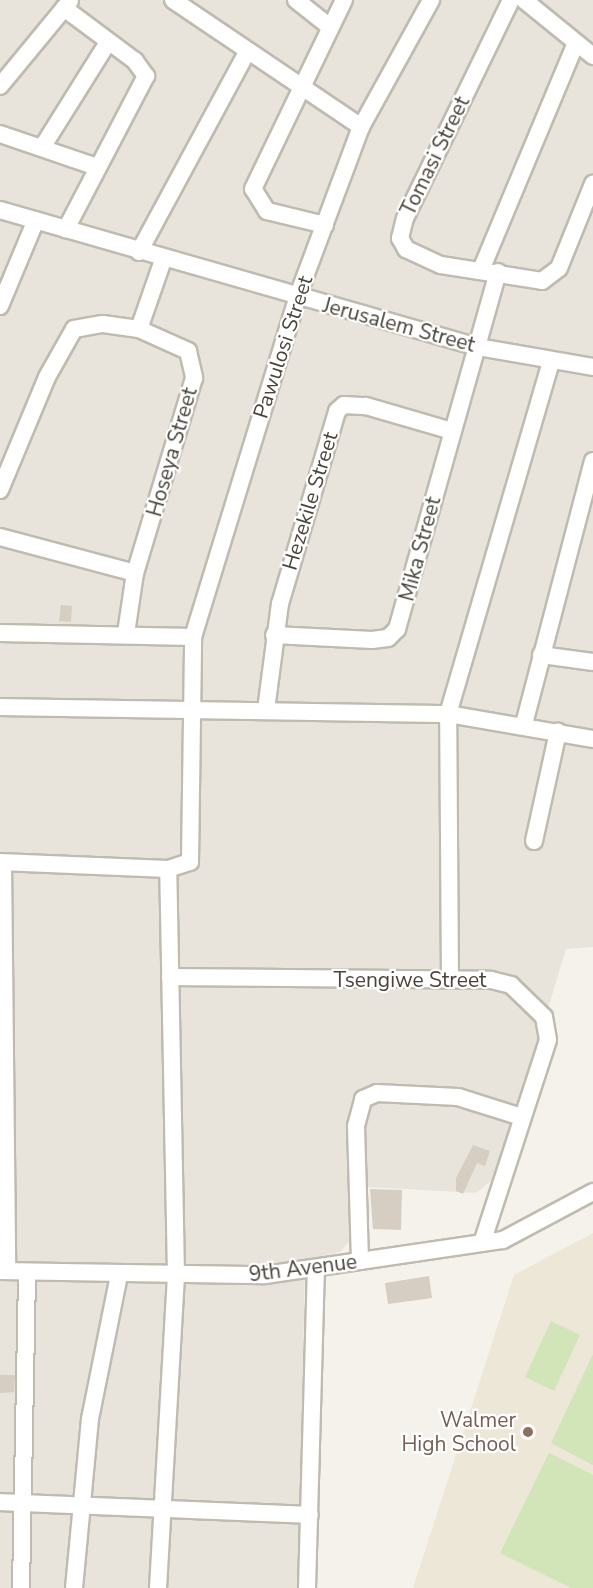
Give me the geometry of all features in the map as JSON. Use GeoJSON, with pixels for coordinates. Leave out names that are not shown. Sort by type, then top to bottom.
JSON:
{"type":"FeatureCollection","features":[{"type":"Feature","properties":{"kind":"street"},"geometry":{"type":"LineString","coordinates":[[173,0],[303,92],[361,127]]}},
{"type":"Feature","properties":{"kind":"street"},"geometry":{"type":"LineString","coordinates":[[296,0],[330,27]]}},
{"type":"Feature","properties":{"kind":"street"},"geometry":{"type":"LineString","coordinates":[[325,225],[267,211],[253,189],[263,158],[303,92],[344,0]]}},
{"type":"Feature","properties":{"kind":"street","name":"Pawulosi Street"},"geometry":{"type":"LineString","coordinates":[[168,870],[183,867],[192,857],[193,638],[297,297],[361,127],[430,0]]}},
{"type":"Feature","properties":{"kind":"street","name":"Tomasi Street"},"geometry":{"type":"LineString","coordinates":[[511,0],[401,229],[406,249],[419,256],[532,281],[552,275],[593,184]]}},
{"type":"Feature","properties":{"kind":"street"},"geometry":{"type":"LineString","coordinates":[[524,0],[593,56]]}},
{"type":"Feature","properties":{"kind":"street"},"geometry":{"type":"LineString","coordinates":[[0,87],[68,4],[107,44],[135,61],[146,76],[66,229]]}},
{"type":"Feature","properties":{"kind":"street"},"geometry":{"type":"LineString","coordinates":[[481,270],[576,43]]}},
{"type":"Feature","properties":{"kind":"street"},"geometry":{"type":"LineString","coordinates":[[43,146],[107,44]]}},
{"type":"Feature","properties":{"kind":"street"},"geometry":{"type":"LineString","coordinates":[[139,252],[247,52]]}},
{"type":"Feature","properties":{"kind":"street"},"geometry":{"type":"LineString","coordinates":[[0,135],[43,146],[98,167]]}},
{"type":"Feature","properties":{"kind":"street","name":"Jerusalem Street"},"geometry":{"type":"LineString","coordinates":[[0,210],[163,260],[478,346],[593,367]]}},
{"type":"Feature","properties":{"kind":"street"},"geometry":{"type":"LineString","coordinates":[[0,306],[36,220]]}},
{"type":"Feature","properties":{"kind":"street"},"geometry":{"type":"LineString","coordinates":[[139,328],[163,260]]}},
{"type":"Feature","properties":{"kind":"street","name":"Mika Street"},"geometry":{"type":"LineString","coordinates":[[273,635],[372,640],[393,634],[406,605],[452,431],[498,272]]}},
{"type":"Feature","properties":{"kind":"street","name":"Hoseya Street"},"geometry":{"type":"LineString","coordinates":[[0,490],[47,377],[74,329],[103,324],[139,328],[188,351],[195,369],[135,573],[126,633]]}},
{"type":"Feature","properties":{"kind":"street"},"geometry":{"type":"LineString","coordinates":[[450,980],[448,714],[551,361]]}},
{"type":"Feature","properties":{"kind":"street","name":"Hezekile Street"},"geometry":{"type":"LineString","coordinates":[[266,710],[273,635],[337,411],[344,405],[366,406],[452,431]]}},
{"type":"Feature","properties":{"kind":"street"},"geometry":{"type":"LineString","coordinates":[[524,724],[593,461]]}},
{"type":"Feature","properties":{"kind":"street"},"geometry":{"type":"LineString","coordinates":[[0,537],[135,573]]}},
{"type":"Feature","properties":{"kind":"street"},"geometry":{"type":"LineString","coordinates":[[0,633],[126,633],[193,638]]}},
{"type":"Feature","properties":{"kind":"street"},"geometry":{"type":"LineString","coordinates":[[542,655],[593,662]]}},
{"type":"Feature","properties":{"kind":"street"},"geometry":{"type":"LineString","coordinates":[[0,707],[448,714],[524,724],[593,739]]}},
{"type":"Feature","properties":{"kind":"street"},"geometry":{"type":"LineString","coordinates":[[534,841],[558,732]]}},
{"type":"Feature","properties":{"kind":"street"},"geometry":{"type":"LineString","coordinates":[[4,1271],[1,862],[168,870],[176,1275],[165,1508],[158,1588]]}},
{"type":"Feature","properties":{"kind":"street","name":"Tsengiwe Street"},"geometry":{"type":"LineString","coordinates":[[170,977],[450,980],[505,983],[544,1017],[548,1040],[482,1243]]}},
{"type":"Feature","properties":{"kind":"street"},"geometry":{"type":"LineString","coordinates":[[360,1261],[356,1126],[363,1099],[377,1093],[458,1097],[522,1117]]}},
{"type":"Feature","properties":{"kind":"street","name":"9th Avenue"},"geometry":{"type":"LineString","coordinates":[[4,1271],[119,1275],[265,1275],[482,1243],[536,1226],[593,1192]]}},
{"type":"Feature","properties":{"kind":"street"},"geometry":{"type":"LineString","coordinates":[[307,1588],[316,1268]]}},
{"type":"Feature","properties":{"kind":"street"},"geometry":{"type":"LineString","coordinates":[[21,1588],[25,1502],[27,1272]]}},
{"type":"Feature","properties":{"kind":"street"},"geometry":{"type":"LineString","coordinates":[[74,1588],[79,1507],[90,1419],[119,1275]]}},
{"type":"Feature","properties":{"kind":"street"},"geometry":{"type":"LineString","coordinates":[[0,1502],[310,1515]]}},
{"type":"Feature","properties":{"kind":"shaded area"},"geometry":{"type":"Polygon","coordinates":[[[0,0],[593,0],[593,947],[566,949],[498,1175],[476,1193],[351,1186],[350,1241],[340,1252],[305,1260],[299,1588],[0,1588],[0,0]]]}},
{"type":"Feature","properties":{"kind":"shaded area","name":"Walmer High School"},"geometry":{"type":"Polygon","coordinates":[[[593,1233],[593,1588],[413,1588],[514,1275],[593,1233]]]}},
{"type":"Feature","properties":{"kind":"green space"},"geometry":{"type":"Polygon","coordinates":[[[551,1321],[580,1335],[554,1391],[525,1377],[551,1321]]]}},
{"type":"Feature","properties":{"kind":"green space"},"geometry":{"type":"Polygon","coordinates":[[[593,1354],[593,1465],[551,1443],[593,1354]]]}},
{"type":"Feature","properties":{"kind":"green space"},"geometry":{"type":"Polygon","coordinates":[[[549,1453],[593,1475],[593,1588],[571,1588],[500,1553],[549,1453]]]}},
{"type":"Feature","properties":{"kind":"building"},"geometry":{"type":"Polygon","coordinates":[[[61,605],[72,606],[71,622],[59,621],[61,605]]]}},
{"type":"Feature","properties":{"kind":"building"},"geometry":{"type":"Polygon","coordinates":[[[473,1145],[490,1151],[485,1166],[477,1163],[463,1194],[456,1191],[456,1178],[473,1145]]]}},
{"type":"Feature","properties":{"kind":"building"},"geometry":{"type":"Polygon","coordinates":[[[370,1189],[402,1190],[401,1230],[373,1229],[370,1189]]]}},
{"type":"Feature","properties":{"kind":"building"},"geometry":{"type":"Polygon","coordinates":[[[429,1276],[432,1298],[388,1304],[385,1283],[429,1276]]]}},
{"type":"Feature","properties":{"kind":"building"},"geometry":{"type":"Polygon","coordinates":[[[0,1375],[15,1375],[14,1392],[0,1393],[0,1375]]]}},
{"type":"Feature","properties":{"kind":"place","name":"Walmer High School"},"geometry":{"type":"Point","coordinates":[528,1432]}}]}
